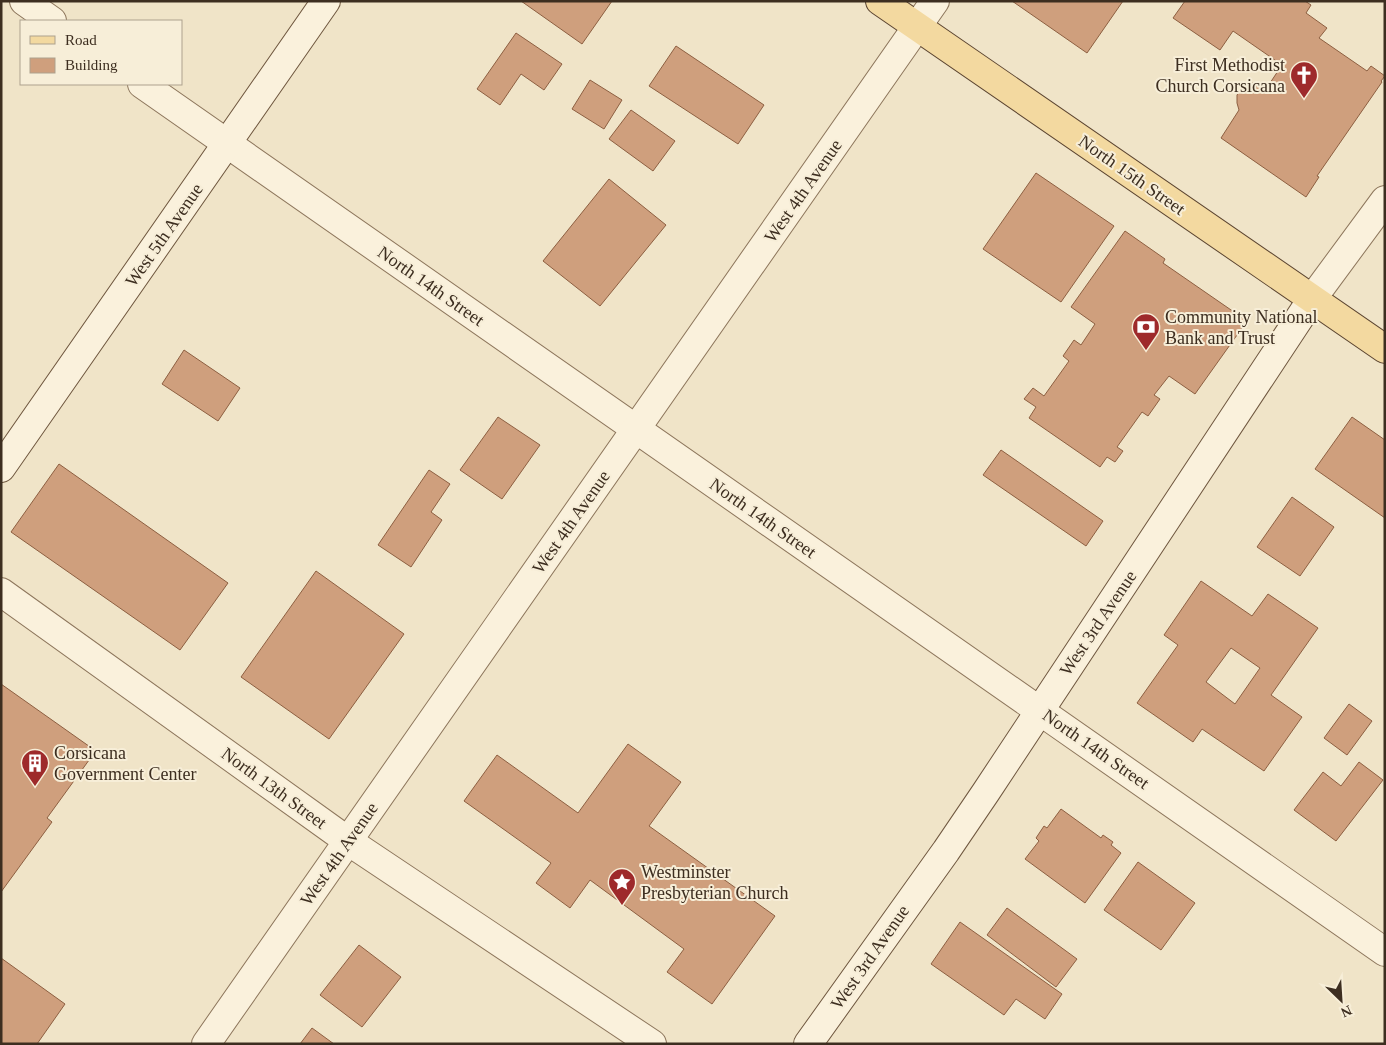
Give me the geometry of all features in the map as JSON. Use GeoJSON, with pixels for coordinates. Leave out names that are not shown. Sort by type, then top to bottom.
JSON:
{"type":"FeatureCollection","features":[{"type":"Feature","properties":{"kind":"main road","name":"North 15th Street"},"geometry":{"type":"LineString","coordinates":[[880,1],[1385,349]]}},
{"type":"Feature","properties":{"kind":"street"},"geometry":{"type":"LineString","coordinates":[[24,1],[51,20]]}},
{"type":"Feature","properties":{"kind":"street","name":"West 5th Avenue"},"geometry":{"type":"LineString","coordinates":[[1,468],[326,1]]}},
{"type":"Feature","properties":{"kind":"street","name":"West 4th Avenue"},"geometry":{"type":"LineString","coordinates":[[206,1044],[936,1]]}},
{"type":"Feature","properties":{"kind":"street","name":"North 14th Street"},"geometry":{"type":"LineString","coordinates":[[143,85],[1385,952]]}},
{"type":"Feature","properties":{"kind":"street","name":"West 3rd Avenue"},"geometry":{"type":"LineString","coordinates":[[808,1044],[946,851],[1312,299],[1385,200]]}},
{"type":"Feature","properties":{"kind":"street","name":"North 13th Street"},"geometry":{"type":"LineString","coordinates":[[1,592],[348,841],[652,1044]]}},
{"type":"Feature","properties":{"kind":"building"},"geometry":{"type":"Polygon","coordinates":[[[521,1],[612,1],[582,44],[521,1]]]}},
{"type":"Feature","properties":{"kind":"building"},"geometry":{"type":"Polygon","coordinates":[[[1012,1],[1123,1],[1087,53],[1012,1]]]}},
{"type":"Feature","properties":{"kind":"building","name":"First Methodist Church Corsicana"},"geometry":{"type":"Polygon","coordinates":[[[1185,1],[1305,1],[1311,5],[1306,13],[1327,28],[1319,38],[1367,71],[1371,66],[1385,76],[1317,176],[1319,177],[1306,197],[1221,138],[1239,110],[1237,95],[1242,88],[1250,83],[1259,83],[1266,89],[1282,65],[1233,31],[1220,50],[1173,18],[1185,1]]]}},
{"type":"Feature","properties":{"kind":"building"},"geometry":{"type":"Polygon","coordinates":[[[516,33],[562,64],[544,90],[521,74],[500,105],[477,89],[516,33]]]}},
{"type":"Feature","properties":{"kind":"building"},"geometry":{"type":"Polygon","coordinates":[[[676,46],[764,105],[738,144],[649,86],[676,46]]]}},
{"type":"Feature","properties":{"kind":"building"},"geometry":{"type":"Polygon","coordinates":[[[590,80],[622,100],[604,129],[572,109],[590,80]]]}},
{"type":"Feature","properties":{"kind":"building"},"geometry":{"type":"Polygon","coordinates":[[[631,110],[675,141],[653,171],[609,139],[631,110]]]}},
{"type":"Feature","properties":{"kind":"building"},"geometry":{"type":"Polygon","coordinates":[[[1036,173],[1114,226],[1061,302],[983,249],[1036,173]]]}},
{"type":"Feature","properties":{"kind":"building"},"geometry":{"type":"Polygon","coordinates":[[[609,179],[666,225],[600,306],[543,261],[609,179]]]}},
{"type":"Feature","properties":{"kind":"building","name":"Community National Bank and Trust"},"geometry":{"type":"Polygon","coordinates":[[[1125,231],[1165,259],[1163,263],[1247,321],[1195,394],[1169,376],[1154,395],[1160,399],[1148,416],[1142,412],[1117,447],[1123,451],[1115,462],[1107,457],[1100,467],[1029,418],[1036,407],[1024,399],[1033,388],[1044,396],[1069,361],[1063,356],[1074,340],[1081,345],[1095,324],[1071,307],[1125,231]]]}},
{"type":"Feature","properties":{"kind":"building"},"geometry":{"type":"Polygon","coordinates":[[[184,350],[240,388],[218,421],[162,384],[184,350]]]}},
{"type":"Feature","properties":{"kind":"building"},"geometry":{"type":"Polygon","coordinates":[[[498,417],[540,445],[502,499],[460,470],[498,417]]]}},
{"type":"Feature","properties":{"kind":"building"},"geometry":{"type":"Polygon","coordinates":[[[1352,417],[1385,440],[1385,518],[1315,469],[1352,417]]]}},
{"type":"Feature","properties":{"kind":"building"},"geometry":{"type":"Polygon","coordinates":[[[1001,450],[1103,521],[1086,546],[983,475],[1001,450]]]}},
{"type":"Feature","properties":{"kind":"building"},"geometry":{"type":"Polygon","coordinates":[[[59,464],[228,583],[180,650],[11,532],[59,464]]]}},
{"type":"Feature","properties":{"kind":"building"},"geometry":{"type":"Polygon","coordinates":[[[429,470],[450,484],[431,512],[442,520],[411,567],[378,545],[429,470]]]}},
{"type":"Feature","properties":{"kind":"building"},"geometry":{"type":"Polygon","coordinates":[[[1292,497],[1334,527],[1300,576],[1257,547],[1292,497]]]}},
{"type":"Feature","properties":{"kind":"building"},"geometry":{"type":"Polygon","coordinates":[[[316,571],[404,634],[329,739],[241,677],[316,571]]]}},
{"type":"Feature","properties":{"kind":"building"},"geometry":{"type":"Polygon","coordinates":[[[1201,581],[1252,616],[1268,594],[1318,628],[1271,695],[1302,717],[1264,771],[1202,729],[1193,742],[1137,703],[1178,645],[1164,635],[1201,581]],[[1231,648],[1206,682],[1235,704],[1260,668],[1231,648]]]}},
{"type":"Feature","properties":{"kind":"building","name":"Corsicana Government Center"},"geometry":{"type":"Polygon","coordinates":[[[1,684],[93,749],[89,754],[92,756],[47,818],[52,822],[1,892],[1,684]]]}},
{"type":"Feature","properties":{"kind":"building"},"geometry":{"type":"Polygon","coordinates":[[[1349,704],[1372,721],[1347,755],[1324,738],[1349,704]]]}},
{"type":"Feature","properties":{"kind":"building"},"geometry":{"type":"Polygon","coordinates":[[[628,744],[681,782],[649,826],[775,916],[712,1004],[667,972],[684,949],[590,880],[570,908],[536,883],[551,863],[464,801],[497,755],[578,813],[628,744]]]}},
{"type":"Feature","properties":{"kind":"building"},"geometry":{"type":"Polygon","coordinates":[[[1359,762],[1383,780],[1336,841],[1294,810],[1323,772],[1341,786],[1359,762]]]}},
{"type":"Feature","properties":{"kind":"building"},"geometry":{"type":"Polygon","coordinates":[[[1061,809],[1101,838],[1103,835],[1113,842],[1111,845],[1121,853],[1085,903],[1025,859],[1039,841],[1036,838],[1044,826],[1047,828],[1061,809]]]}},
{"type":"Feature","properties":{"kind":"building"},"geometry":{"type":"Polygon","coordinates":[[[1138,862],[1195,903],[1161,950],[1104,910],[1138,862]]]}},
{"type":"Feature","properties":{"kind":"building"},"geometry":{"type":"Polygon","coordinates":[[[1007,908],[1077,959],[1056,987],[987,935],[1007,908]]]}},
{"type":"Feature","properties":{"kind":"building"},"geometry":{"type":"Polygon","coordinates":[[[960,922],[1062,994],[1045,1019],[1016,999],[1004,1015],[931,964],[960,922]]]}},
{"type":"Feature","properties":{"kind":"building"},"geometry":{"type":"Polygon","coordinates":[[[359,945],[401,977],[362,1027],[320,995],[359,945]]]}},
{"type":"Feature","properties":{"kind":"building"},"geometry":{"type":"Polygon","coordinates":[[[1,958],[65,1004],[37,1044],[1,1044],[1,958]]]}},
{"type":"Feature","properties":{"kind":"building"},"geometry":{"type":"Polygon","coordinates":[[[312,1028],[334,1044],[300,1044],[312,1028]]]}},
{"type":"Feature","properties":{"kind":"place","name":"First Methodist Church Corsicana"},"geometry":{"type":"Point","coordinates":[1304,99]}},
{"type":"Feature","properties":{"kind":"place","name":"Community National Bank and Trust"},"geometry":{"type":"Point","coordinates":[1146,351]}},
{"type":"Feature","properties":{"kind":"place","name":"Corsicana Government Center"},"geometry":{"type":"Point","coordinates":[35,787]}},
{"type":"Feature","properties":{"kind":"place","name":"Westminster Presbyterian Church"},"geometry":{"type":"Point","coordinates":[622,906]}}]}
